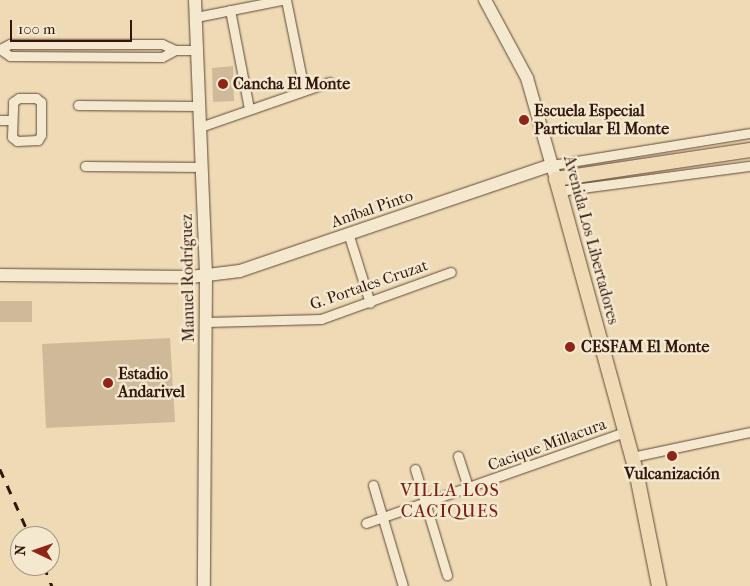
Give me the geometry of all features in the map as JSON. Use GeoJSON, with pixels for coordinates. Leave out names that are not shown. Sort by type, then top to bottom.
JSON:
{"type":"FeatureCollection","features":[{"type":"Feature","properties":{"kind":"main road"},"geometry":{"type":"LineString","coordinates":[[560,182],[750,150]]}},
{"type":"Feature","properties":{"kind":"main road","name":"Avenida Los Libertadores"},"geometry":{"type":"LineString","coordinates":[[560,182],[626,432],[659,586]]}},
{"type":"Feature","properties":{"kind":"street","name":"Manuel Rodríguez"},"geometry":{"type":"LineString","coordinates":[[195,0],[206,276],[204,586]]}},
{"type":"Feature","properties":{"kind":"street"},"geometry":{"type":"LineString","coordinates":[[196,17],[282,0]]}},
{"type":"Feature","properties":{"kind":"street"},"geometry":{"type":"LineString","coordinates":[[286,0],[304,89]]}},
{"type":"Feature","properties":{"kind":"street","name":"Avenida Los Libertadores"},"geometry":{"type":"LineString","coordinates":[[485,0],[527,78],[552,165],[560,182]]}},
{"type":"Feature","properties":{"kind":"street"},"geometry":{"type":"LineString","coordinates":[[230,10],[249,109]]}},
{"type":"Feature","properties":{"kind":"street"},"geometry":{"type":"LineString","coordinates":[[0,49],[10,56],[162,57],[175,50],[197,50]]}},
{"type":"Feature","properties":{"kind":"street"},"geometry":{"type":"LineString","coordinates":[[200,127],[304,89],[329,82]]}},
{"type":"Feature","properties":{"kind":"street"},"geometry":{"type":"LineString","coordinates":[[14,100],[40,100],[41,135],[38,140],[14,140],[12,120],[14,100]]}},
{"type":"Feature","properties":{"kind":"street"},"geometry":{"type":"LineString","coordinates":[[78,105],[199,106]]}},
{"type":"Feature","properties":{"kind":"street"},"geometry":{"type":"LineString","coordinates":[[0,120],[12,120]]}},
{"type":"Feature","properties":{"kind":"street","name":"Aníbal Pinto"},"geometry":{"type":"LineString","coordinates":[[0,275],[206,276],[263,266],[552,165],[750,133]]}},
{"type":"Feature","properties":{"kind":"street"},"geometry":{"type":"LineString","coordinates":[[85,166],[202,167]]}},
{"type":"Feature","properties":{"kind":"street"},"geometry":{"type":"LineString","coordinates":[[560,182],[585,187],[750,166]]}},
{"type":"Feature","properties":{"kind":"street"},"geometry":{"type":"LineString","coordinates":[[560,182],[585,187]]}},
{"type":"Feature","properties":{"kind":"street"},"geometry":{"type":"LineString","coordinates":[[349,236],[370,302]]}},
{"type":"Feature","properties":{"kind":"street","name":"G. Portales Cruzat"},"geometry":{"type":"LineString","coordinates":[[206,322],[306,321],[370,302],[452,272]]}},
{"type":"Feature","properties":{"kind":"street","name":"Cacique Millacura"},"geometry":{"type":"LineString","coordinates":[[366,523],[469,489],[626,432]]}},
{"type":"Feature","properties":{"kind":"street"},"geometry":{"type":"LineString","coordinates":[[632,458],[750,432]]}},
{"type":"Feature","properties":{"kind":"street"},"geometry":{"type":"LineString","coordinates":[[458,456],[469,489]]}},
{"type":"Feature","properties":{"kind":"street"},"geometry":{"type":"LineString","coordinates":[[416,469],[447,575]]}},
{"type":"Feature","properties":{"kind":"street"},"geometry":{"type":"LineString","coordinates":[[373,485],[403,586]]}},
{"type":"Feature","properties":{"kind":"shaded area","name":"Cancha El Monte"},"geometry":{"type":"Polygon","coordinates":[[[233,66],[234,101],[213,102],[212,68],[233,66]]]}},
{"type":"Feature","properties":{"kind":"shaded area"},"geometry":{"type":"Polygon","coordinates":[[[0,301],[32,301],[32,322],[0,322],[0,301]]]}},
{"type":"Feature","properties":{"kind":"shaded area","name":"Estadio Andarivel"},"geometry":{"type":"Polygon","coordinates":[[[170,338],[175,422],[46,428],[42,344],[170,338]]]}},
{"type":"Feature","properties":{"kind":"railway"},"geometry":{"type":"LineString","coordinates":[[0,469],[26,526]]}},
{"type":"Feature","properties":{"kind":"railway"},"geometry":{"type":"LineString","coordinates":[[48,576],[52,586]]}},
{"type":"Feature","properties":{"kind":"place","name":"Cancha El Monte"},"geometry":{"type":"Point","coordinates":[223,84]}},
{"type":"Feature","properties":{"kind":"place","name":"Escuela Especial Particular El Monte"},"geometry":{"type":"Point","coordinates":[524,120]}},
{"type":"Feature","properties":{"kind":"place","name":"CESFAM El Monte"},"geometry":{"type":"Point","coordinates":[570,347]}},
{"type":"Feature","properties":{"kind":"place","name":"Estadio Andarivel"},"geometry":{"type":"Point","coordinates":[108,383]}},
{"type":"Feature","properties":{"kind":"place","name":"Vulcanización"},"geometry":{"type":"Point","coordinates":[672,456]}},
{"type":"Feature","properties":{"kind":"district","name":"VILLA LOS CACIQUES"},"geometry":{"type":"Point","coordinates":[450,502]}}]}
